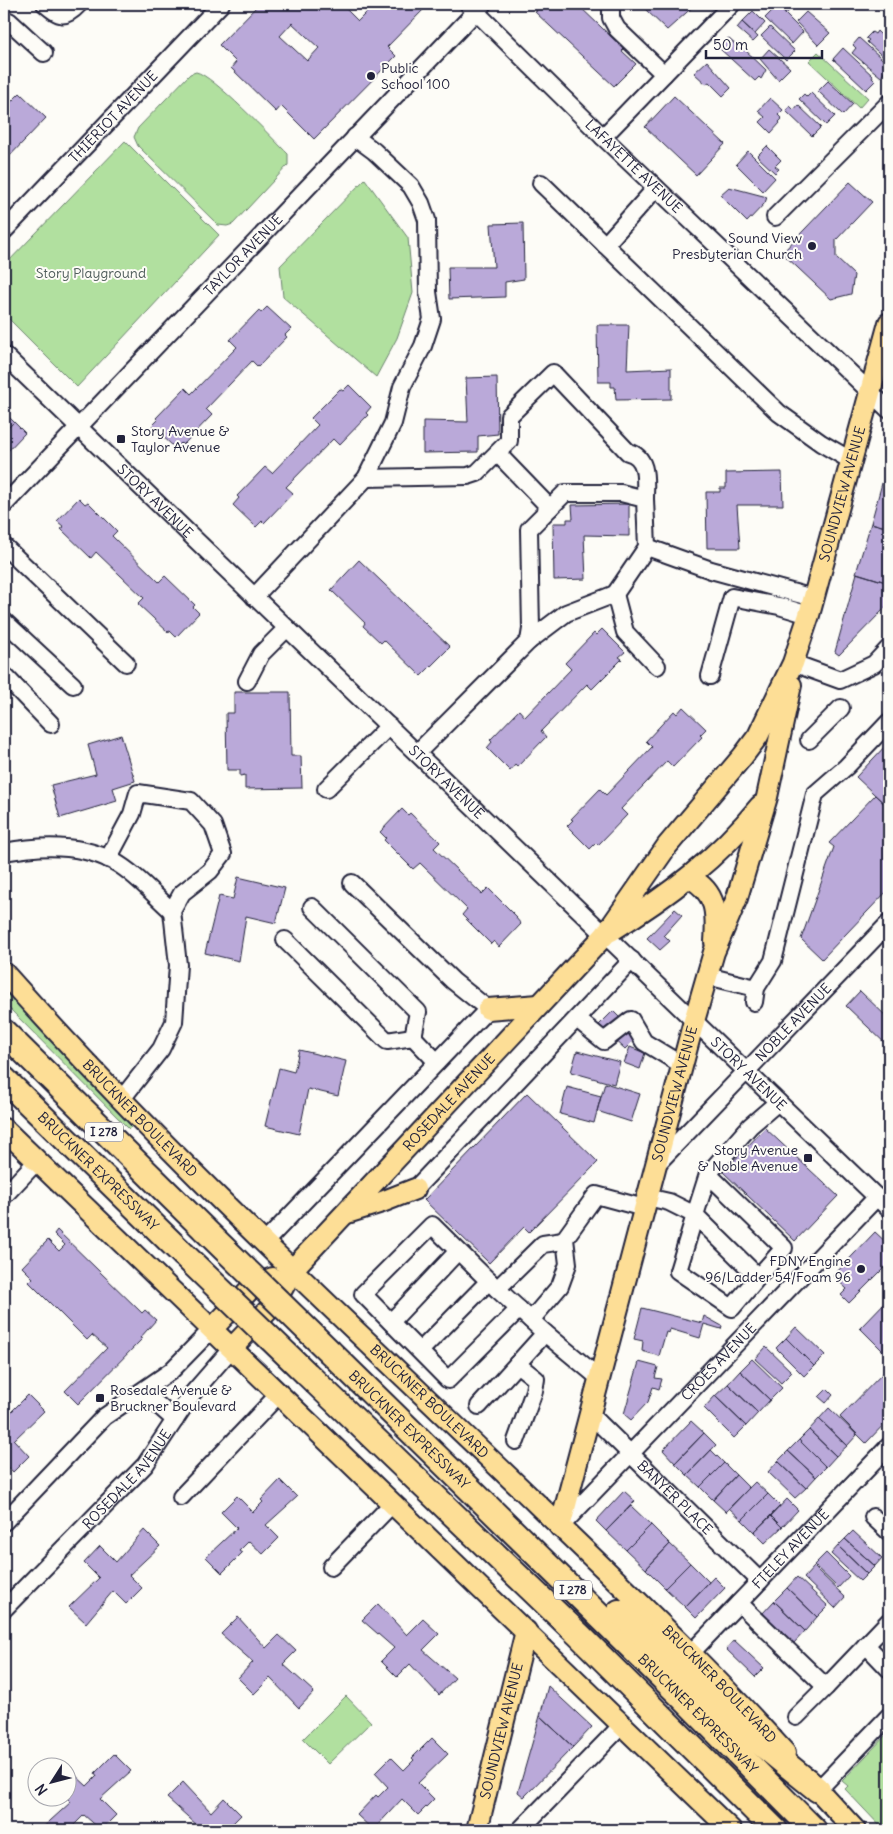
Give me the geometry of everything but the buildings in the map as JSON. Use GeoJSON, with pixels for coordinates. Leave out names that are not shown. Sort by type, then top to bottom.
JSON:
{"type":"FeatureCollection","features":[{"type":"Feature","properties":{"kind":"highway","name":"BRUCKNER EXPRESSWAY"},"geometry":{"type":"LineString","coordinates":[[4,1032],[680,1695],[814,1830]]}},
{"type":"Feature","properties":{"kind":"highway","name":"BRUCKNER EXPRESSWAY"},"geometry":{"type":"LineString","coordinates":[[4,1079],[586,1642],[774,1830]]}},
{"type":"Feature","properties":{"kind":"highway"},"geometry":{"type":"LineString","coordinates":[[330,1352],[533,1532],[738,1725],[818,1790]]}},
{"type":"Feature","properties":{"kind":"main road","name":"SOUNDVIEW AVENUE"},"geometry":{"type":"LineString","coordinates":[[697,808],[744,756],[758,736],[793,663],[811,607],[871,392],[886,347],[889,323]]}},
{"type":"Feature","properties":{"kind":"main road","name":"SOUNDVIEW AVENUE"},"geometry":{"type":"LineString","coordinates":[[560,1527],[598,1377],[706,976],[737,898],[767,797],[792,684],[793,663]]}},
{"type":"Feature","properties":{"kind":"main road","name":"ROSEDALE AVENUE"},"geometry":{"type":"LineString","coordinates":[[605,935],[690,878],[734,837],[767,797]]}},
{"type":"Feature","properties":{"kind":"main road","name":"ROSEDALE AVENUE"},"geometry":{"type":"LineString","coordinates":[[232,1348],[274,1304],[293,1269],[605,935],[667,846],[697,808]]}},
{"type":"Feature","properties":{"kind":"main road"},"geometry":{"type":"LineString","coordinates":[[690,878],[706,888],[711,894],[716,924],[714,952]]}},
{"type":"Feature","properties":{"kind":"main road","name":"BRUCKNER BOULEVARD"},"geometry":{"type":"LineString","coordinates":[[4,973],[121,1100],[265,1242],[691,1653],[855,1830]]}},
{"type":"Feature","properties":{"kind":"main road"},"geometry":{"type":"LineString","coordinates":[[488,1009],[539,1005]]}},
{"type":"Feature","properties":{"kind":"main road"},"geometry":{"type":"LineString","coordinates":[[4,1129],[526,1630],[731,1830]]}},
{"type":"Feature","properties":{"kind":"main road"},"geometry":{"type":"LineString","coordinates":[[345,1214],[415,1189]]}},
{"type":"Feature","properties":{"kind":"main road","name":"ROSEDALE AVENUE"},"geometry":{"type":"LineString","coordinates":[[212,1329],[254,1285],[293,1269]]}},
{"type":"Feature","properties":{"kind":"main road","name":"SOUNDVIEW AVENUE"},"geometry":{"type":"LineString","coordinates":[[481,1829],[526,1630]]}},
{"type":"Feature","properties":{"kind":"street"},"geometry":{"type":"LineString","coordinates":[[45,4],[56,13],[64,15],[80,4]]}},
{"type":"Feature","properties":{"kind":"street","name":"THIERIOT AVENUE"},"geometry":{"type":"LineString","coordinates":[[4,231],[221,4]]}},
{"type":"Feature","properties":{"kind":"street"},"geometry":{"type":"LineString","coordinates":[[611,4],[611,18],[617,28],[664,74]]}},
{"type":"Feature","properties":{"kind":"street"},"geometry":{"type":"LineString","coordinates":[[603,137],[732,4]]}},
{"type":"Feature","properties":{"kind":"street","name":"LAFAYETTE AVENUE"},"geometry":{"type":"LineString","coordinates":[[475,6],[603,137],[889,410]]}},
{"type":"Feature","properties":{"kind":"street","name":"TAYLOR AVENUE"},"geometry":{"type":"LineString","coordinates":[[4,505],[355,137],[475,6]]}},
{"type":"Feature","properties":{"kind":"street"},"geometry":{"type":"LineString","coordinates":[[6,21],[44,53]]}},
{"type":"Feature","properties":{"kind":"street"},"geometry":{"type":"LineString","coordinates":[[776,217],[889,103]]}},
{"type":"Feature","properties":{"kind":"street"},"geometry":{"type":"LineString","coordinates":[[254,597],[366,478],[393,423],[402,387],[423,346],[432,319],[428,292],[427,220],[421,203],[411,186],[374,150],[355,137]]}},
{"type":"Feature","properties":{"kind":"street"},"geometry":{"type":"LineString","coordinates":[[541,183],[779,413],[821,443],[852,461]]}},
{"type":"Feature","properties":{"kind":"street"},"geometry":{"type":"LineString","coordinates":[[605,245],[656,188]]}},
{"type":"Feature","properties":{"kind":"street","name":"STORY AVENUE"},"geometry":{"type":"LineString","coordinates":[[4,355],[889,1209]]}},
{"type":"Feature","properties":{"kind":"street"},"geometry":{"type":"LineString","coordinates":[[366,478],[468,476],[476,473],[498,454],[509,441],[509,416],[553,373],[628,452],[635,454],[645,466],[647,547],[615,594],[566,613],[529,641],[416,753]]}},
{"type":"Feature","properties":{"kind":"street"},"geometry":{"type":"LineString","coordinates":[[498,454],[550,508]]}},
{"type":"Feature","properties":{"kind":"street"},"geometry":{"type":"LineString","coordinates":[[529,641],[531,629],[529,529],[565,493],[621,492],[645,499]]}},
{"type":"Feature","properties":{"kind":"street"},"geometry":{"type":"LineString","coordinates":[[4,546],[126,664]]}},
{"type":"Feature","properties":{"kind":"street"},"geometry":{"type":"LineString","coordinates":[[647,547],[811,607]]}},
{"type":"Feature","properties":{"kind":"street"},"geometry":{"type":"LineString","coordinates":[[615,594],[625,632],[657,666]]}},
{"type":"Feature","properties":{"kind":"street"},"geometry":{"type":"LineString","coordinates":[[710,676],[732,597],[779,606],[811,607]]}},
{"type":"Feature","properties":{"kind":"street"},"geometry":{"type":"LineString","coordinates":[[4,621],[73,685]]}},
{"type":"Feature","properties":{"kind":"street"},"geometry":{"type":"LineString","coordinates":[[247,681],[261,654],[287,628]]}},
{"type":"Feature","properties":{"kind":"street"},"geometry":{"type":"LineString","coordinates":[[793,663],[840,680],[874,664],[889,648]]}},
{"type":"Feature","properties":{"kind":"street"},"geometry":{"type":"LineString","coordinates":[[4,675],[51,724]]}},
{"type":"Feature","properties":{"kind":"street"},"geometry":{"type":"LineString","coordinates":[[809,740],[842,708]]}},
{"type":"Feature","properties":{"kind":"street"},"geometry":{"type":"LineString","coordinates":[[706,976],[755,995],[773,961],[815,794],[846,768],[889,722]]}},
{"type":"Feature","properties":{"kind":"street"},"geometry":{"type":"LineString","coordinates":[[326,789],[389,726]]}},
{"type":"Feature","properties":{"kind":"street"},"geometry":{"type":"LineString","coordinates":[[108,859],[132,814],[138,793],[191,801],[213,825],[223,854],[210,871],[182,893],[172,911],[178,965],[174,1022],[162,1049],[121,1100]]}},
{"type":"Feature","properties":{"kind":"street"},"geometry":{"type":"LineString","coordinates":[[4,852],[32,847],[79,848],[108,859],[140,882],[172,911]]}},
{"type":"Feature","properties":{"kind":"street"},"geometry":{"type":"LineString","coordinates":[[265,1242],[488,1009],[453,981],[352,882]]}},
{"type":"Feature","properties":{"kind":"street"},"geometry":{"type":"LineString","coordinates":[[312,907],[418,1012],[412,1038]]}},
{"type":"Feature","properties":{"kind":"street","name":"NOBLE AVENUE"},"geometry":{"type":"LineString","coordinates":[[656,1165],[889,923]]}},
{"type":"Feature","properties":{"kind":"street"},"geometry":{"type":"LineString","coordinates":[[285,940],[387,1041],[412,1038]]}},
{"type":"Feature","properties":{"kind":"street"},"geometry":{"type":"LineString","coordinates":[[415,1189],[632,960]]}},
{"type":"Feature","properties":{"kind":"street"},"geometry":{"type":"LineString","coordinates":[[577,1019],[604,1041],[631,1020],[644,1042],[682,1066]]}},
{"type":"Feature","properties":{"kind":"street"},"geometry":{"type":"LineString","coordinates":[[412,1038],[437,1062]]}},
{"type":"Feature","properties":{"kind":"street"},"geometry":{"type":"LineString","coordinates":[[708,1174],[784,1248],[732,1308],[678,1271],[708,1174],[750,1126],[778,1102]]}},
{"type":"Feature","properties":{"kind":"street"},"geometry":{"type":"LineString","coordinates":[[4,1196],[37,1161]]}},
{"type":"Feature","properties":{"kind":"street"},"geometry":{"type":"LineString","coordinates":[[531,1320],[560,1286],[568,1264],[565,1239],[596,1195],[646,1202],[669,1202],[695,1215],[758,1277]]}},
{"type":"Feature","properties":{"kind":"street","name":"CROES AVENUE"},"geometry":{"type":"LineString","coordinates":[[560,1527],[877,1196]]}},
{"type":"Feature","properties":{"kind":"street"},"geometry":{"type":"LineString","coordinates":[[519,1309],[448,1380],[363,1294],[432,1225],[545,1333],[598,1377]]}},
{"type":"Feature","properties":{"kind":"street"},"geometry":{"type":"LineString","coordinates":[[420,1351],[493,1285],[543,1244],[565,1239]]}},
{"type":"Feature","properties":{"kind":"street"},"geometry":{"type":"LineString","coordinates":[[391,1322],[458,1251]]}},
{"type":"Feature","properties":{"kind":"street","name":"ROSEDALE AVENUE"},"geometry":{"type":"LineString","coordinates":[[4,1522],[104,1417],[144,1392],[171,1371],[212,1329]]}},
{"type":"Feature","properties":{"kind":"street"},"geometry":{"type":"LineString","coordinates":[[479,1406],[545,1333]]}},
{"type":"Feature","properties":{"kind":"street","name":"ROSEDALE AVENUE"},"geometry":{"type":"LineString","coordinates":[[4,1609],[145,1464],[192,1394],[232,1348]]}},
{"type":"Feature","properties":{"kind":"street"},"geometry":{"type":"LineString","coordinates":[[516,1441],[536,1379],[517,1364]]}},
{"type":"Feature","properties":{"kind":"street"},"geometry":{"type":"LineString","coordinates":[[144,1392],[175,1420]]}},
{"type":"Feature","properties":{"kind":"street"},"geometry":{"type":"LineString","coordinates":[[181,1497],[279,1394]]}},
{"type":"Feature","properties":{"kind":"street","name":"BANYER PLACE"},"geometry":{"type":"LineString","coordinates":[[590,1414],[760,1581]]}},
{"type":"Feature","properties":{"kind":"street","name":"FTELEY AVENUE"},"geometry":{"type":"LineString","coordinates":[[691,1653],[889,1446]]}},
{"type":"Feature","properties":{"kind":"street"},"geometry":{"type":"LineString","coordinates":[[331,1567],[393,1504]]}},
{"type":"Feature","properties":{"kind":"street"},"geometry":{"type":"LineString","coordinates":[[873,1517],[889,1532]]}},
{"type":"Feature","properties":{"kind":"street"},"geometry":{"type":"LineString","coordinates":[[739,1603],[826,1687]]}},
{"type":"Feature","properties":{"kind":"street"},"geometry":{"type":"LineString","coordinates":[[796,1717],[889,1621]]}},
{"type":"Feature","properties":{"kind":"street"},"geometry":{"type":"LineString","coordinates":[[866,1645],[889,1669]]}},
{"type":"Feature","properties":{"kind":"street"},"geometry":{"type":"LineString","coordinates":[[818,1790],[889,1716]]}},
{"type":"Feature","properties":{"kind":"street"},"geometry":{"type":"LineString","coordinates":[[520,1830],[623,1724]]}},
{"type":"Feature","properties":{"kind":"green space"},"geometry":{"type":"Polygon","coordinates":[[[818,52],[868,98],[859,108],[809,61],[818,52]]]}},
{"type":"Feature","properties":{"kind":"green space"},"geometry":{"type":"Polygon","coordinates":[[[196,72],[228,95],[288,154],[288,165],[233,224],[227,226],[218,225],[138,146],[134,137],[138,128],[190,74],[196,72]]]}},
{"type":"Feature","properties":{"kind":"green space","name":"Story Playground"},"geometry":{"type":"Polygon","coordinates":[[[125,141],[219,235],[77,387],[4,314],[4,266],[125,141]]]}},
{"type":"Feature","properties":{"kind":"green space"},"geometry":{"type":"Polygon","coordinates":[[[365,179],[408,238],[413,293],[397,338],[376,377],[283,297],[280,266],[365,179]]]}},
{"type":"Feature","properties":{"kind":"green space"},"geometry":{"type":"Polygon","coordinates":[[[4,987],[133,1125],[129,1129],[4,1003],[4,987]]]}},
{"type":"Feature","properties":{"kind":"green space"},"geometry":{"type":"Polygon","coordinates":[[[346,1696],[371,1722],[328,1764],[303,1739],[346,1696]]]}},
{"type":"Feature","properties":{"kind":"green space"},"geometry":{"type":"Polygon","coordinates":[[[889,1732],[889,1829],[882,1828],[845,1789],[848,1786],[842,1781],[889,1732]]]}},
{"type":"Feature","properties":{"kind":"place","name":"Public School 100"},"geometry":{"type":"Point","coordinates":[371,76]}},
{"type":"Feature","properties":{"kind":"place","name":"Sound View Presbyterian Church"},"geometry":{"type":"Point","coordinates":[812,246]}},
{"type":"Feature","properties":{"kind":"place","name":"Story Avenue & Taylor Avenue"},"geometry":{"type":"Point","coordinates":[121,439]}},
{"type":"Feature","properties":{"kind":"place","name":"Story Avenue & Noble Avenue"},"geometry":{"type":"Point","coordinates":[808,1158]}},
{"type":"Feature","properties":{"kind":"place","name":"FDNY Engine 96/Ladder 54/Foam 96"},"geometry":{"type":"Point","coordinates":[861,1269]}},
{"type":"Feature","properties":{"kind":"place","name":"Rosedale Avenue & Bruckner Boulevard"},"geometry":{"type":"Point","coordinates":[100,1398]}}]}
